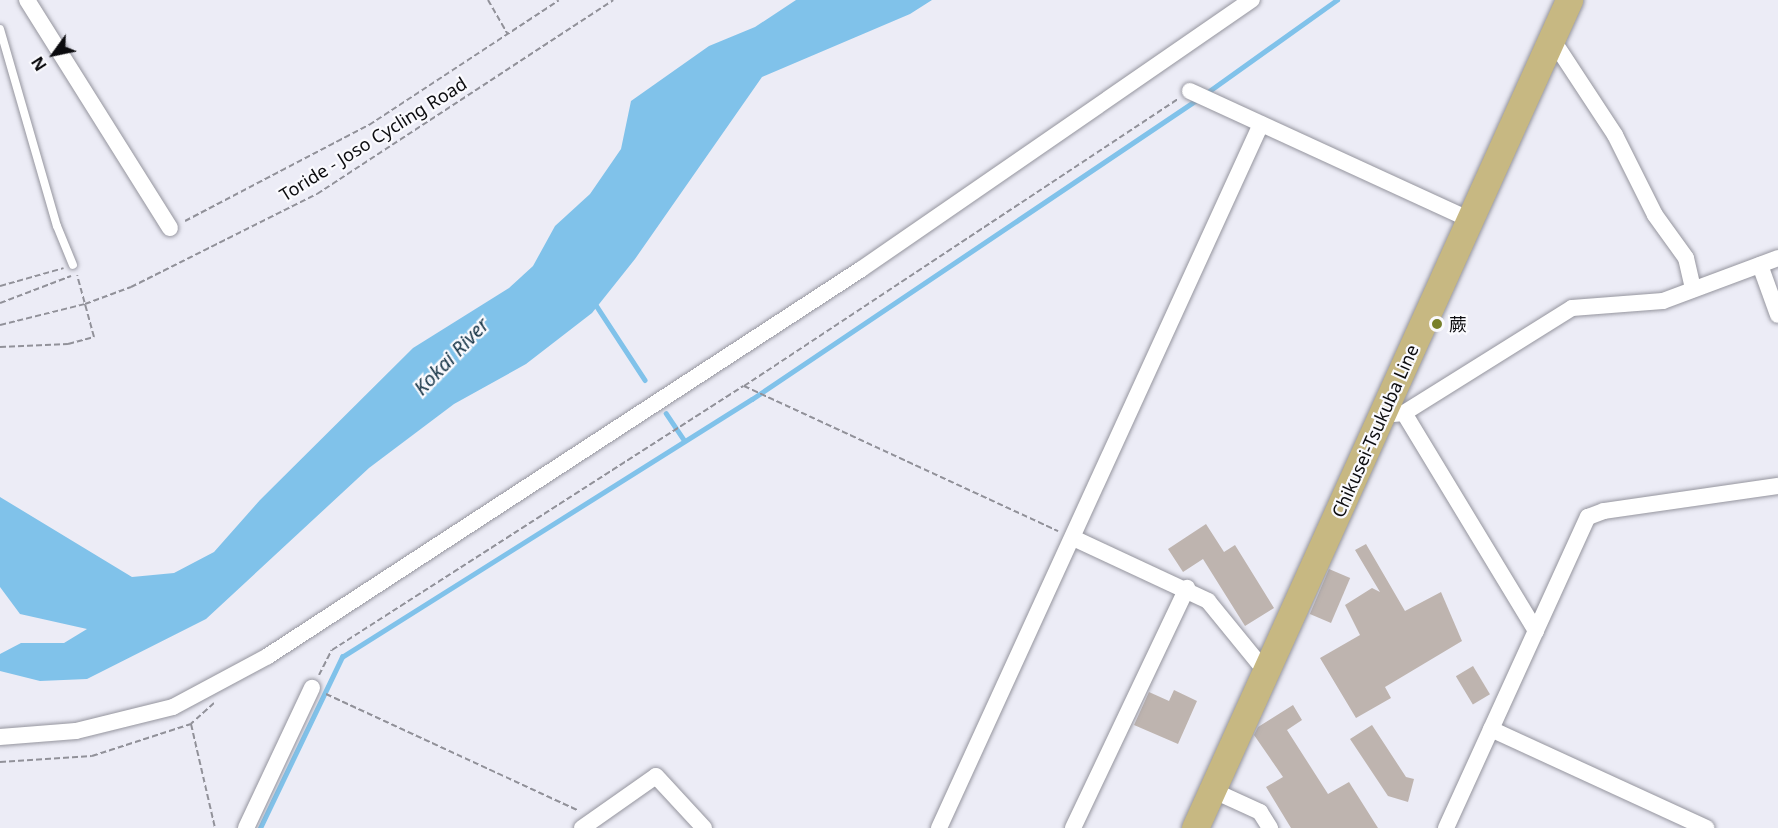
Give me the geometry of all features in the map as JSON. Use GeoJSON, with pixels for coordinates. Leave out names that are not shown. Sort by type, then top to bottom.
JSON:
{"type":"FeatureCollection","features":[{"type":"Feature","properties":{"kind":"main road","name":"Chikusei-Tsukuba Line"},"geometry":{"type":"LineString","coordinates":[[1195,828],[1266,672],[1393,414],[1470,220],[1569,0]]}},
{"type":"Feature","properties":{"kind":"street"},"geometry":{"type":"LineString","coordinates":[[27,0],[170,228]]}},
{"type":"Feature","properties":{"kind":"street"},"geometry":{"type":"LineString","coordinates":[[0,736],[76,731],[172,707],[268,656],[860,270],[1252,0]]}},
{"type":"Feature","properties":{"kind":"street"},"geometry":{"type":"LineString","coordinates":[[1552,39],[1615,135],[1655,215],[1686,258],[1693,289]]}},
{"type":"Feature","properties":{"kind":"street"},"geometry":{"type":"LineString","coordinates":[[1197,94],[1470,220]]}},
{"type":"Feature","properties":{"kind":"street"},"geometry":{"type":"LineString","coordinates":[[939,828],[1261,124]]}},
{"type":"Feature","properties":{"kind":"street"},"geometry":{"type":"LineString","coordinates":[[1536,630],[1393,414],[1572,308],[1663,302],[1778,258]]}},
{"type":"Feature","properties":{"kind":"street"},"geometry":{"type":"LineString","coordinates":[[1760,265],[1778,315]]}},
{"type":"Feature","properties":{"kind":"street"},"geometry":{"type":"LineString","coordinates":[[1446,828],[1588,517],[1604,511],[1778,486]]}},
{"type":"Feature","properties":{"kind":"street"},"geometry":{"type":"LineString","coordinates":[[1073,538],[1187,588],[1223,616],[1266,672]]}},
{"type":"Feature","properties":{"kind":"street"},"geometry":{"type":"LineString","coordinates":[[1073,828],[1187,588]]}},
{"type":"Feature","properties":{"kind":"street"},"geometry":{"type":"LineString","coordinates":[[246,828],[312,688]]}},
{"type":"Feature","properties":{"kind":"street"},"geometry":{"type":"LineString","coordinates":[[1491,729],[1706,828]]}},
{"type":"Feature","properties":{"kind":"street"},"geometry":{"type":"LineString","coordinates":[[587,823],[656,776],[704,828]]}},
{"type":"Feature","properties":{"kind":"street"},"geometry":{"type":"LineString","coordinates":[[1212,790],[1260,812],[1270,828]]}},
{"type":"Feature","properties":{"kind":"lane"},"geometry":{"type":"LineString","coordinates":[[0,29],[57,226],[75,269]]}},
{"type":"Feature","properties":{"kind":"path"},"geometry":{"type":"LineString","coordinates":[[488,0],[508,34]]}},
{"type":"Feature","properties":{"kind":"path"},"geometry":{"type":"LineString","coordinates":[[170,228],[369,125],[559,0]]}},
{"type":"Feature","properties":{"kind":"path","name":"Toride - Joso Cycling Road"},"geometry":{"type":"LineString","coordinates":[[0,325],[85,304],[132,286],[317,194],[613,0]]}},
{"type":"Feature","properties":{"kind":"path"},"geometry":{"type":"LineString","coordinates":[[312,688],[332,650],[1197,94]]}},
{"type":"Feature","properties":{"kind":"path"},"geometry":{"type":"LineString","coordinates":[[0,347],[68,344],[94,337],[75,269]]}},
{"type":"Feature","properties":{"kind":"path"},"geometry":{"type":"LineString","coordinates":[[0,286],[75,269]]}},
{"type":"Feature","properties":{"kind":"path"},"geometry":{"type":"LineString","coordinates":[[0,303],[75,269]]}},
{"type":"Feature","properties":{"kind":"path"},"geometry":{"type":"LineString","coordinates":[[744,386],[1073,538]]}},
{"type":"Feature","properties":{"kind":"path"},"geometry":{"type":"LineString","coordinates":[[0,762],[92,756],[191,724],[222,696]]}},
{"type":"Feature","properties":{"kind":"path"},"geometry":{"type":"LineString","coordinates":[[330,696],[587,823]]}},
{"type":"Feature","properties":{"kind":"path"},"geometry":{"type":"LineString","coordinates":[[191,724],[215,828]]}},
{"type":"Feature","properties":{"kind":"water","name":"Kokai River"},"geometry":{"type":"Polygon","coordinates":[[[796,0],[932,0],[910,14],[762,77],[635,259],[592,313],[526,364],[454,404],[369,468],[206,619],[87,679],[40,681],[0,671],[0,654],[21,643],[64,643],[87,629],[20,614],[0,587],[0,497],[132,577],[174,573],[214,552],[260,500],[413,348],[509,288],[533,266],[555,226],[590,194],[621,149],[631,101],[709,46],[755,27],[796,0]]]}},
{"type":"Feature","properties":{"kind":"building"},"geometry":{"type":"Polygon","coordinates":[[[1206,524],[1224,552],[1235,545],[1274,608],[1245,626],[1203,559],[1183,572],[1168,549],[1206,524]]]}},
{"type":"Feature","properties":{"kind":"building"},"geometry":{"type":"Polygon","coordinates":[[[1366,544],[1405,611],[1441,592],[1462,641],[1385,687],[1391,698],[1356,718],[1320,658],[1360,635],[1345,605],[1372,588],[1380,592],[1355,550],[1366,544]]]}},
{"type":"Feature","properties":{"kind":"building"},"geometry":{"type":"Polygon","coordinates":[[[1329,569],[1350,578],[1331,623],[1310,614],[1329,569]]]}},
{"type":"Feature","properties":{"kind":"building"},"geometry":{"type":"Polygon","coordinates":[[[1473,666],[1490,694],[1473,705],[1456,676],[1473,666]]]}},
{"type":"Feature","properties":{"kind":"building"},"geometry":{"type":"Polygon","coordinates":[[[1174,690],[1197,701],[1178,744],[1134,725],[1149,692],[1169,701],[1174,690]]]}},
{"type":"Feature","properties":{"kind":"building"},"geometry":{"type":"Polygon","coordinates":[[[1293,705],[1302,720],[1287,730],[1328,794],[1349,782],[1378,828],[1291,828],[1266,787],[1283,777],[1254,735],[1258,727],[1293,705]]]}},
{"type":"Feature","properties":{"kind":"building"},"geometry":{"type":"Polygon","coordinates":[[[1372,725],[1406,777],[1414,779],[1408,802],[1388,796],[1350,739],[1372,725]]]}},
{"type":"Feature","properties":{"kind":"waterway"},"geometry":{"type":"LineString","coordinates":[[1205,94],[1337,0]]}},
{"type":"Feature","properties":{"kind":"waterway"},"geometry":{"type":"LineString","coordinates":[[260,828],[342,657],[752,399],[1198,99]]}},
{"type":"Feature","properties":{"kind":"waterway"},"geometry":{"type":"LineString","coordinates":[[594,302],[645,380]]}},
{"type":"Feature","properties":{"kind":"waterway"},"geometry":{"type":"LineString","coordinates":[[666,413],[684,440]]}},
{"type":"Feature","properties":{"kind":"place","name":"蕨"},"geometry":{"type":"Point","coordinates":[1437,324]}}]}
